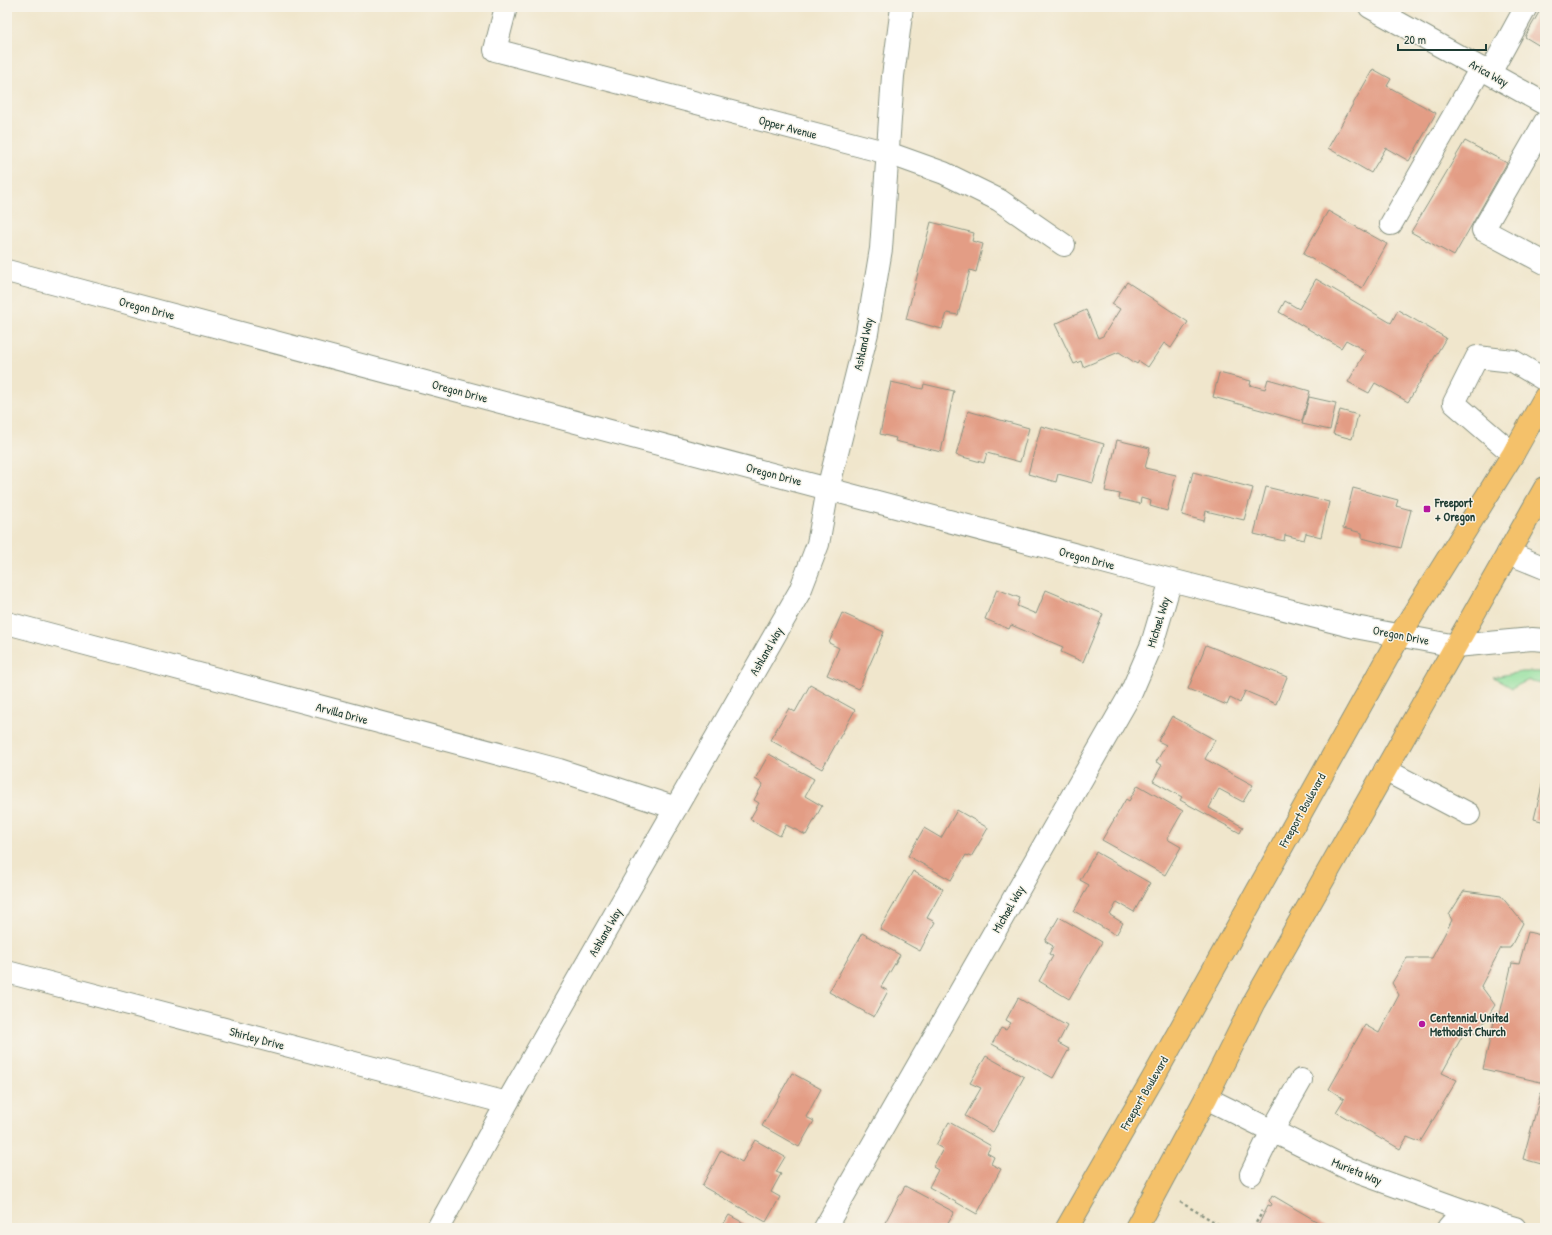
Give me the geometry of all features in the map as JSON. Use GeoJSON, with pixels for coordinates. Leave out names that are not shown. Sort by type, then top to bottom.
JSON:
{"type":"FeatureCollection","features":[{"type":"Feature","properties":{"kind":"main road","name":"Freeport Boulevard"},"geometry":{"type":"LineString","coordinates":[[1067,1228],[1157,1072],[1400,635],[1513,454],[1545,397]]}},
{"type":"Feature","properties":{"kind":"main road"},"geometry":{"type":"LineString","coordinates":[[1136,1228],[1206,1098],[1254,1002],[1545,488]]}},
{"type":"Feature","properties":{"kind":"street","name":"Opper Avenue"},"geometry":{"type":"LineString","coordinates":[[506,7],[495,50],[888,153],[944,173],[999,200],[1064,245]]}},
{"type":"Feature","properties":{"kind":"street","name":"Ashland Way"},"geometry":{"type":"LineString","coordinates":[[438,1228],[507,1103],[800,591],[818,544],[828,489],[867,333],[881,249],[893,76],[902,7]]}},
{"type":"Feature","properties":{"kind":"street","name":"Arica Way"},"geometry":{"type":"LineString","coordinates":[[1370,7],[1545,104]]}},
{"type":"Feature","properties":{"kind":"street"},"geometry":{"type":"LineString","coordinates":[[1391,224],[1485,70],[1526,7]]}},
{"type":"Feature","properties":{"kind":"street"},"geometry":{"type":"LineString","coordinates":[[1545,122],[1483,230],[1545,263]]}},
{"type":"Feature","properties":{"kind":"street","name":"Oregon Drive"},"geometry":{"type":"LineString","coordinates":[[7,271],[1171,580],[1355,627],[1456,646],[1532,639],[1545,640]]}},
{"type":"Feature","properties":{"kind":"street"},"geometry":{"type":"LineString","coordinates":[[1513,454],[1454,403],[1477,357],[1513,361],[1545,380]]}},
{"type":"Feature","properties":{"kind":"street"},"geometry":{"type":"LineString","coordinates":[[1508,553],[1545,568]]}},
{"type":"Feature","properties":{"kind":"street","name":"Michael Way"},"geometry":{"type":"LineString","coordinates":[[825,1228],[1131,693],[1152,644],[1171,580]]}},
{"type":"Feature","properties":{"kind":"street","name":"Arvilla Drive"},"geometry":{"type":"LineString","coordinates":[[7,623],[559,770],[676,808]]}},
{"type":"Feature","properties":{"kind":"street"},"geometry":{"type":"LineString","coordinates":[[1385,770],[1470,814]]}},
{"type":"Feature","properties":{"kind":"street","name":"Shirley Drive"},"geometry":{"type":"LineString","coordinates":[[7,972],[507,1103]]}},
{"type":"Feature","properties":{"kind":"street"},"geometry":{"type":"LineString","coordinates":[[1251,1174],[1272,1131],[1301,1080]]}},
{"type":"Feature","properties":{"kind":"street","name":"Murieta Way"},"geometry":{"type":"LineString","coordinates":[[1206,1098],[1349,1169],[1515,1228]]}},
{"type":"Feature","properties":{"kind":"street"},"geometry":{"type":"LineString","coordinates":[[1448,1228],[1464,1211]]}},
{"type":"Feature","properties":{"kind":"path"},"geometry":{"type":"LineString","coordinates":[[1180,1202],[1225,1228]]}},
{"type":"Feature","properties":{"kind":"path"},"geometry":{"type":"LineString","coordinates":[[1253,1228],[1263,1211]]}},
{"type":"Feature","properties":{"kind":"green space"},"geometry":{"type":"Polygon","coordinates":[[[1521,672],[1545,672],[1545,684],[1529,680],[1512,688],[1493,677],[1521,672]]]}},
{"type":"Feature","properties":{"kind":"building"},"geometry":{"type":"Polygon","coordinates":[[[1542,7],[1545,7],[1545,49],[1525,37],[1542,7]]]}},
{"type":"Feature","properties":{"kind":"building"},"geometry":{"type":"Polygon","coordinates":[[[1373,69],[1391,79],[1387,86],[1436,113],[1409,161],[1386,148],[1371,173],[1328,148],[1373,69]]]}},
{"type":"Feature","properties":{"kind":"building"},"geometry":{"type":"Polygon","coordinates":[[[1465,141],[1507,163],[1454,256],[1411,232],[1465,141]]]}},
{"type":"Feature","properties":{"kind":"building"},"geometry":{"type":"Polygon","coordinates":[[[1328,211],[1387,244],[1362,288],[1303,254],[1328,211]]]}},
{"type":"Feature","properties":{"kind":"building"},"geometry":{"type":"Polygon","coordinates":[[[931,222],[974,233],[972,241],[983,244],[976,272],[970,270],[958,315],[947,313],[942,329],[906,319],[931,222]]]}},
{"type":"Feature","properties":{"kind":"building"},"geometry":{"type":"Polygon","coordinates":[[[1316,279],[1391,323],[1398,310],[1446,338],[1408,402],[1375,383],[1369,393],[1348,382],[1366,351],[1346,340],[1341,348],[1279,312],[1285,301],[1299,309],[1316,279]]]}},
{"type":"Feature","properties":{"kind":"building"},"geometry":{"type":"Polygon","coordinates":[[[1127,282],[1188,322],[1171,348],[1164,343],[1148,367],[1139,361],[1137,364],[1119,352],[1083,367],[1081,361],[1074,364],[1055,324],[1086,310],[1098,338],[1103,336],[1120,309],[1112,304],[1127,282]]]}},
{"type":"Feature","properties":{"kind":"building"},"geometry":{"type":"Polygon","coordinates":[[[1219,373],[1251,381],[1250,385],[1265,389],[1268,379],[1310,391],[1302,421],[1213,397],[1219,373]]]}},
{"type":"Feature","properties":{"kind":"building"},"geometry":{"type":"Polygon","coordinates":[[[891,382],[923,389],[924,384],[954,391],[941,452],[895,441],[896,438],[880,434],[891,382]]]}},
{"type":"Feature","properties":{"kind":"building"},"geometry":{"type":"Polygon","coordinates":[[[1309,397],[1336,403],[1330,430],[1302,424],[1309,397]]]}},
{"type":"Feature","properties":{"kind":"building"},"geometry":{"type":"Polygon","coordinates":[[[1340,410],[1358,415],[1352,439],[1333,434],[1340,410]]]}},
{"type":"Feature","properties":{"kind":"building"},"geometry":{"type":"Polygon","coordinates":[[[968,411],[1029,428],[1020,462],[987,453],[984,463],[956,455],[968,411]]]}},
{"type":"Feature","properties":{"kind":"building"},"geometry":{"type":"Polygon","coordinates":[[[1041,426],[1104,444],[1093,483],[1058,474],[1056,482],[1028,474],[1041,426]]]}},
{"type":"Feature","properties":{"kind":"building"},"geometry":{"type":"Polygon","coordinates":[[[1117,440],[1150,448],[1145,468],[1176,475],[1167,511],[1150,506],[1151,501],[1141,498],[1140,504],[1119,499],[1120,494],[1105,491],[1117,440]]]}},
{"type":"Feature","properties":{"kind":"building"},"geometry":{"type":"Polygon","coordinates":[[[1193,472],[1253,488],[1244,520],[1206,511],[1204,521],[1182,515],[1193,472]]]}},
{"type":"Feature","properties":{"kind":"building"},"geometry":{"type":"Polygon","coordinates":[[[1266,487],[1329,502],[1321,537],[1306,533],[1304,540],[1285,535],[1284,541],[1254,534],[1266,487]]]}},
{"type":"Feature","properties":{"kind":"building"},"geometry":{"type":"Polygon","coordinates":[[[1353,488],[1398,500],[1396,506],[1411,510],[1401,548],[1362,538],[1362,533],[1343,528],[1353,488]]]}},
{"type":"Feature","properties":{"kind":"building"},"geometry":{"type":"Polygon","coordinates":[[[997,589],[1020,598],[1017,606],[1036,614],[1046,590],[1103,614],[1083,662],[1061,652],[1063,647],[1011,625],[1009,629],[985,619],[997,589]]]}},
{"type":"Feature","properties":{"kind":"building"},"geometry":{"type":"Polygon","coordinates":[[[842,613],[884,632],[859,689],[827,675],[839,648],[829,643],[842,613]]]}},
{"type":"Feature","properties":{"kind":"building"},"geometry":{"type":"Polygon","coordinates":[[[1206,645],[1287,677],[1276,704],[1245,691],[1240,703],[1230,698],[1227,705],[1188,689],[1206,645]]]}},
{"type":"Feature","properties":{"kind":"building"},"geometry":{"type":"Polygon","coordinates":[[[810,685],[855,710],[822,769],[770,740],[789,708],[795,712],[810,685]]]}},
{"type":"Feature","properties":{"kind":"building"},"geometry":{"type":"Polygon","coordinates":[[[1172,716],[1215,740],[1205,759],[1253,785],[1243,802],[1219,789],[1209,808],[1243,827],[1240,833],[1180,800],[1182,797],[1153,781],[1162,765],[1156,762],[1166,745],[1158,741],[1172,716]]]}},
{"type":"Feature","properties":{"kind":"building"},"geometry":{"type":"Polygon","coordinates":[[[769,754],[814,779],[805,796],[822,806],[806,835],[786,825],[780,836],[750,819],[759,803],[754,800],[763,784],[755,779],[769,754]]]}},
{"type":"Feature","properties":{"kind":"building"},"geometry":{"type":"Polygon","coordinates":[[[1545,777],[1545,822],[1534,819],[1545,777]]]}},
{"type":"Feature","properties":{"kind":"building"},"geometry":{"type":"Polygon","coordinates":[[[1138,785],[1183,811],[1167,839],[1181,847],[1165,875],[1102,840],[1126,799],[1129,801],[1138,785]]]}},
{"type":"Feature","properties":{"kind":"building"},"geometry":{"type":"Polygon","coordinates":[[[957,810],[988,828],[971,857],[966,855],[951,880],[908,856],[924,828],[941,838],[957,810]]]}},
{"type":"Feature","properties":{"kind":"building"},"geometry":{"type":"Polygon","coordinates":[[[1096,852],[1150,883],[1134,912],[1117,902],[1110,915],[1123,923],[1116,935],[1074,911],[1089,885],[1080,880],[1096,852]]]}},
{"type":"Feature","properties":{"kind":"building"},"geometry":{"type":"Polygon","coordinates":[[[913,871],[943,889],[927,918],[935,922],[920,951],[880,929],[913,871]]]}},
{"type":"Feature","properties":{"kind":"building"},"geometry":{"type":"Polygon","coordinates":[[[1464,891],[1501,896],[1523,923],[1510,948],[1501,948],[1481,986],[1495,1005],[1478,1032],[1464,1033],[1442,1073],[1457,1080],[1420,1142],[1407,1137],[1400,1149],[1336,1112],[1344,1099],[1329,1089],[1365,1025],[1379,1033],[1399,995],[1392,983],[1407,958],[1432,958],[1452,920],[1449,915],[1464,891]]]}},
{"type":"Feature","properties":{"kind":"building"},"geometry":{"type":"Polygon","coordinates":[[[1059,917],[1102,942],[1069,999],[1039,981],[1053,956],[1049,954],[1053,946],[1045,941],[1059,917]]]}},
{"type":"Feature","properties":{"kind":"building"},"geometry":{"type":"Polygon","coordinates":[[[1528,932],[1545,936],[1545,1083],[1483,1069],[1496,1013],[1500,1014],[1512,963],[1519,964],[1528,932]]]}},
{"type":"Feature","properties":{"kind":"building"},"geometry":{"type":"Polygon","coordinates":[[[862,933],[900,955],[881,987],[888,991],[874,1017],[829,992],[862,933]]]}},
{"type":"Feature","properties":{"kind":"building"},"geometry":{"type":"Polygon","coordinates":[[[1018,998],[1067,1026],[1058,1043],[1069,1049],[1053,1078],[992,1044],[1001,1028],[1006,1030],[1011,1023],[1006,1020],[1018,998]]]}},
{"type":"Feature","properties":{"kind":"building"},"geometry":{"type":"Polygon","coordinates":[[[986,1056],[1024,1077],[993,1132],[965,1116],[981,1088],[970,1083],[986,1056]]]}},
{"type":"Feature","properties":{"kind":"building"},"geometry":{"type":"Polygon","coordinates":[[[792,1073],[821,1089],[806,1117],[814,1121],[799,1147],[762,1126],[792,1073]]]}},
{"type":"Feature","properties":{"kind":"building"},"geometry":{"type":"Polygon","coordinates":[[[1541,1093],[1545,1094],[1545,1165],[1523,1159],[1541,1093]]]}},
{"type":"Feature","properties":{"kind":"building"},"geometry":{"type":"Polygon","coordinates":[[[949,1122],[991,1146],[987,1153],[994,1157],[991,1164],[1001,1169],[977,1214],[929,1187],[938,1170],[933,1167],[943,1149],[936,1145],[949,1122]]]}},
{"type":"Feature","properties":{"kind":"building"},"geometry":{"type":"Polygon","coordinates":[[[755,1140],[785,1157],[776,1172],[781,1174],[771,1192],[780,1197],[766,1222],[702,1186],[721,1150],[742,1162],[755,1140]]]}},
{"type":"Feature","properties":{"kind":"building"},"geometry":{"type":"Polygon","coordinates":[[[905,1186],[954,1212],[945,1228],[882,1228],[905,1186]]]}},
{"type":"Feature","properties":{"kind":"building"},"geometry":{"type":"Polygon","coordinates":[[[1272,1195],[1328,1228],[1257,1228],[1268,1205],[1271,1206],[1272,1204],[1269,1201],[1272,1195]]]}},
{"type":"Feature","properties":{"kind":"building"},"geometry":{"type":"Polygon","coordinates":[[[729,1215],[753,1228],[721,1228],[729,1215]]]}},
{"type":"Feature","properties":{"kind":"place","name":"Freeport + Oregon"},"geometry":{"type":"Point","coordinates":[1427,509]}},
{"type":"Feature","properties":{"kind":"place","name":"Centennial United Methodist Church"},"geometry":{"type":"Point","coordinates":[1422,1024]}}]}
